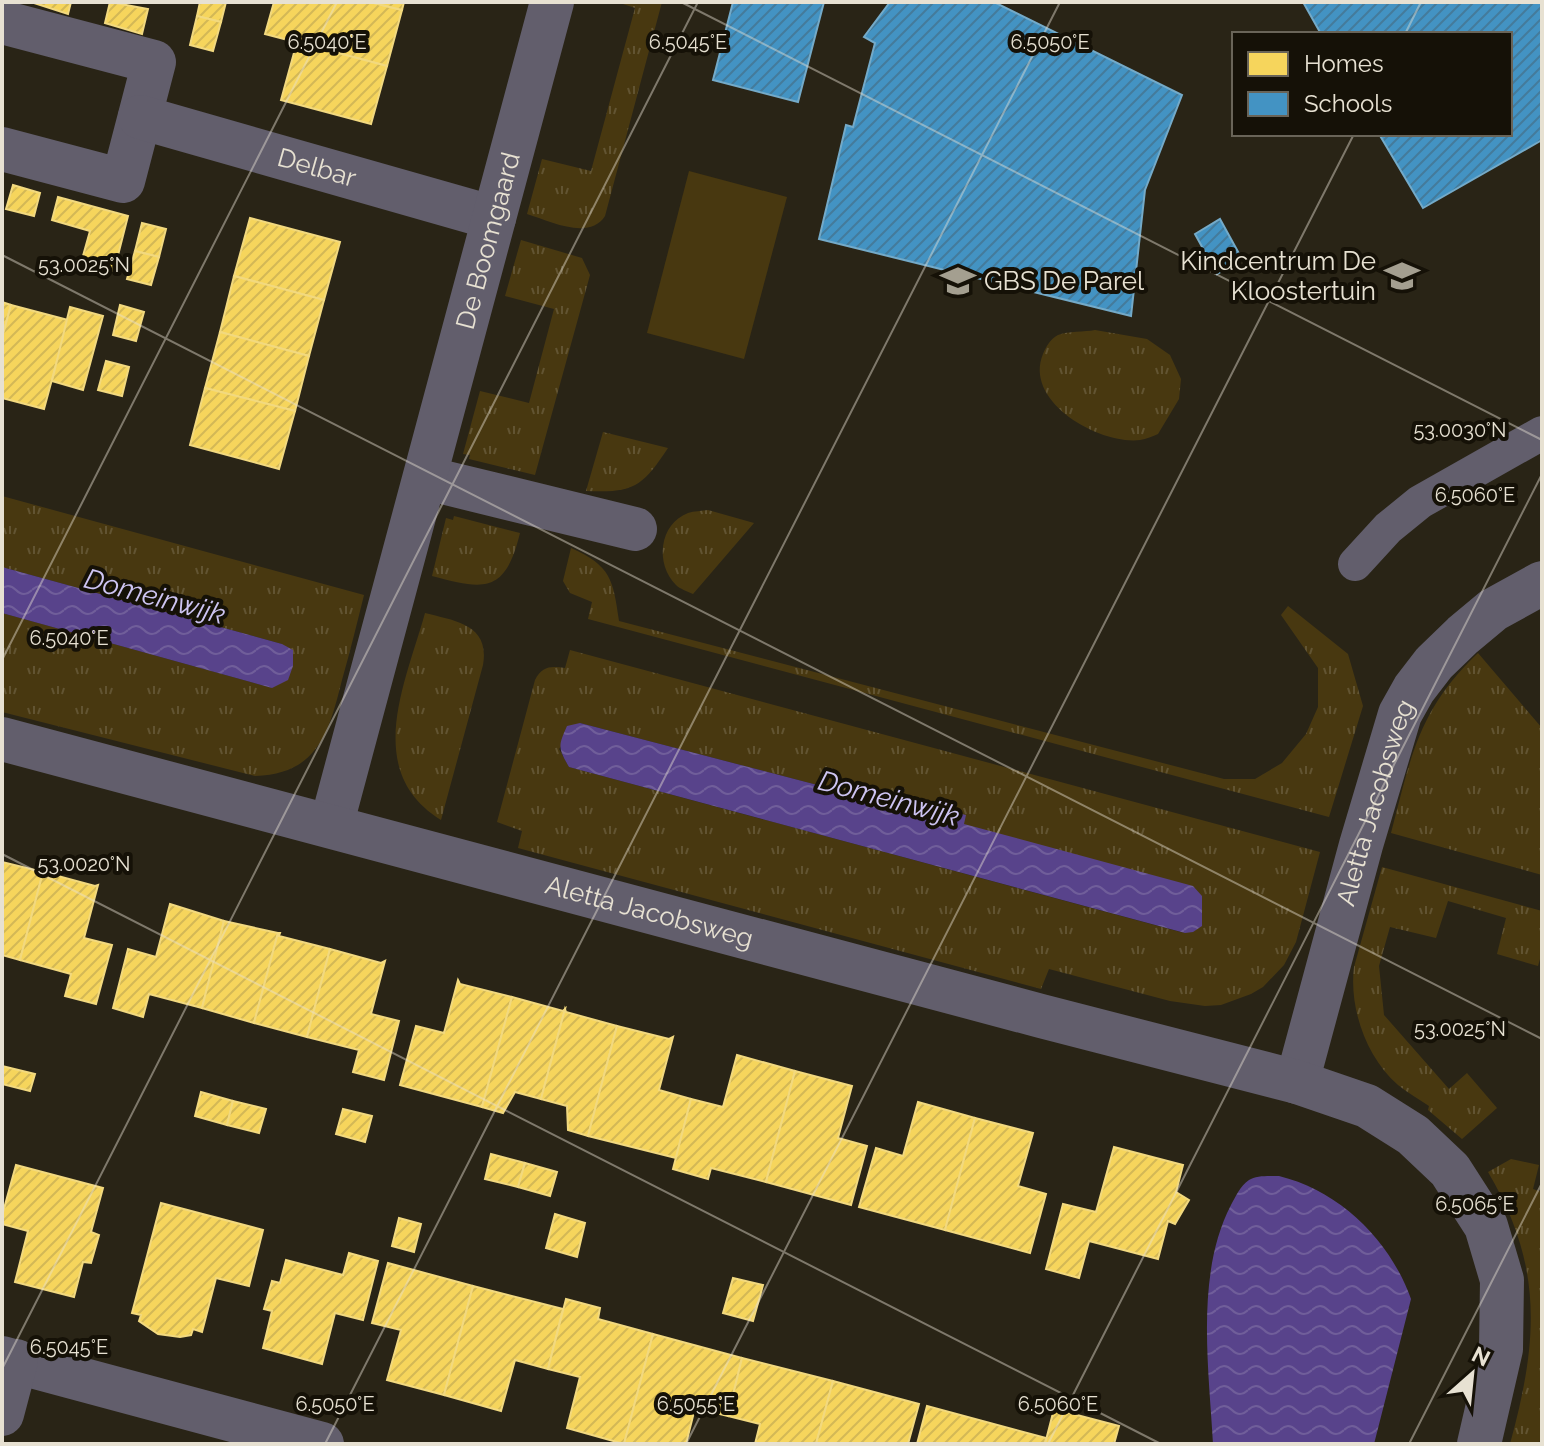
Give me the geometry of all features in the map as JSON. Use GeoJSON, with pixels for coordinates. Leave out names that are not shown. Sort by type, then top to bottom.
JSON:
{"type":"FeatureCollection","features":[{"type":"Feature","properties":{"kind":"street","name":"De Boomgaard"},"geometry":{"type":"LineString","coordinates":[[331,826],[552,2]]}},
{"type":"Feature","properties":{"kind":"street"},"geometry":{"type":"LineString","coordinates":[[2,22],[154,62],[123,181],[2,149]]}},
{"type":"Feature","properties":{"kind":"street","name":"Delbar"},"geometry":{"type":"LineString","coordinates":[[140,117],[494,218]]}},
{"type":"Feature","properties":{"kind":"street"},"geometry":{"type":"LineString","coordinates":[[426,478],[635,529]]}},
{"type":"Feature","properties":{"kind":"street","name":"Aletta Jacobsweg"},"geometry":{"type":"LineString","coordinates":[[1297,1082],[1400,714],[1420,680],[1463,635],[1493,610],[1542,583]]}},
{"type":"Feature","properties":{"kind":"street","name":"Aletta Jacobsweg"},"geometry":{"type":"LineString","coordinates":[[2,739],[1297,1082],[1367,1106],[1413,1135],[1450,1170],[1486,1226],[1502,1280],[1501,1349],[1479,1444]]}},
{"type":"Feature","properties":{"kind":"street"},"geometry":{"type":"LineString","coordinates":[[2,1414],[9,1360],[275,1438],[322,1444]]}},
{"type":"Feature","properties":{"kind":"lane"},"geometry":{"type":"LineString","coordinates":[[1355,564],[1388,528],[1420,502],[1542,433]]}},
{"type":"Feature","properties":{"kind":"green space"},"geometry":{"type":"Polygon","coordinates":[[[617,2],[662,2],[605,216],[598,223],[579,228],[527,214],[542,159],[591,171],[635,8],[617,2]]]}},
{"type":"Feature","properties":{"kind":"green space"},"geometry":{"type":"Polygon","coordinates":[[[689,171],[787,197],[744,359],[647,333],[689,171]]]}},
{"type":"Feature","properties":{"kind":"green space"},"geometry":{"type":"Polygon","coordinates":[[[521,240],[582,258],[590,275],[535,475],[469,459],[470,455],[463,454],[480,391],[529,403],[554,309],[505,296],[521,240]]]}},
{"type":"Feature","properties":{"kind":"green space"},"geometry":{"type":"Polygon","coordinates":[[[1095,330],[1147,339],[1170,355],[1181,379],[1179,399],[1158,434],[1140,440],[1124,440],[1086,428],[1054,404],[1044,388],[1040,372],[1043,354],[1051,341],[1062,334],[1095,330]]]}},
{"type":"Feature","properties":{"kind":"green space"},"geometry":{"type":"Polygon","coordinates":[[[603,432],[668,448],[651,471],[635,485],[615,491],[586,491],[603,432]]]}},
{"type":"Feature","properties":{"kind":"green space"},"geometry":{"type":"Polygon","coordinates":[[[2,496],[364,595],[332,717],[317,747],[293,767],[255,776],[2,712],[2,613],[272,688],[282,644],[2,567],[2,496]]]}},
{"type":"Feature","properties":{"kind":"green space"},"geometry":{"type":"Polygon","coordinates":[[[708,510],[754,523],[693,594],[678,586],[669,576],[663,545],[678,518],[690,512],[708,510]]]}},
{"type":"Feature","properties":{"kind":"green space"},"geometry":{"type":"Polygon","coordinates":[[[454,516],[520,533],[514,553],[500,577],[479,585],[432,576],[446,518],[453,520],[454,516]]]}},
{"type":"Feature","properties":{"kind":"green space"},"geometry":{"type":"Polygon","coordinates":[[[571,548],[595,561],[608,576],[615,594],[619,621],[1224,779],[1255,779],[1282,763],[1306,734],[1318,707],[1318,668],[1281,615],[1288,606],[1348,654],[1363,706],[1329,817],[588,619],[592,602],[570,593],[563,581],[571,548]]]}},
{"type":"Feature","properties":{"kind":"green space"},"geometry":{"type":"Polygon","coordinates":[[[425,613],[468,627],[476,633],[484,651],[483,665],[441,820],[417,800],[402,777],[396,751],[396,724],[401,696],[425,613]]]}},
{"type":"Feature","properties":{"kind":"green space"},"geometry":{"type":"Polygon","coordinates":[[[570,650],[1320,852],[1296,942],[1284,965],[1263,987],[1221,1005],[1170,1001],[1049,969],[1041,989],[518,848],[522,831],[497,822],[535,680],[547,668],[565,668],[570,650]],[[580,723],[559,749],[569,767],[1184,933],[963,824],[965,816],[955,821],[580,723]]]}},
{"type":"Feature","properties":{"kind":"green space"},"geometry":{"type":"Polygon","coordinates":[[[1478,653],[1542,728],[1542,875],[1391,833],[1411,758],[1429,715],[1442,694],[1478,653]]]}},
{"type":"Feature","properties":{"kind":"green space"},"geometry":{"type":"Polygon","coordinates":[[[1382,867],[1542,911],[1542,952],[1538,966],[1497,954],[1506,918],[1448,901],[1436,938],[1390,927],[1379,966],[1384,1015],[1449,1089],[1467,1073],[1497,1108],[1462,1139],[1428,1110],[1429,1106],[1387,1074],[1369,1046],[1357,1015],[1354,967],[1382,867]]]}},
{"type":"Feature","properties":{"kind":"green space"},"geometry":{"type":"Polygon","coordinates":[[[1511,1159],[1539,1165],[1533,1189],[1542,1192],[1542,1432],[1539,1444],[1510,1444],[1526,1372],[1530,1305],[1527,1272],[1519,1240],[1488,1172],[1511,1159]]]}},
{"type":"Feature","properties":{"kind":"water"},"geometry":{"type":"Polygon","coordinates":[[[2,567],[282,644],[293,650],[293,666],[288,680],[272,688],[2,613],[2,567]]]}},
{"type":"Feature","properties":{"kind":"water"},"geometry":{"type":"Polygon","coordinates":[[[580,723],[955,821],[958,813],[966,815],[964,824],[1193,886],[1202,896],[1202,926],[1185,933],[569,767],[561,751],[561,743],[567,726],[580,723]]]}},
{"type":"Feature","properties":{"kind":"water"},"geometry":{"type":"Polygon","coordinates":[[[1279,1176],[1322,1193],[1360,1221],[1390,1257],[1411,1299],[1374,1444],[1213,1444],[1207,1354],[1212,1261],[1220,1232],[1241,1188],[1255,1177],[1279,1176]]]}},
{"type":"Feature","properties":{"kind":"building: Homes"},"geometry":{"type":"Polygon","coordinates":[[[31,2],[71,2],[68,14],[31,2]]]}},
{"type":"Feature","properties":{"kind":"building: Homes"},"geometry":{"type":"Polygon","coordinates":[[[110,2],[148,9],[142,34],[105,23],[110,2]]]}},
{"type":"Feature","properties":{"kind":"building: Homes"},"geometry":{"type":"Polygon","coordinates":[[[200,2],[226,2],[221,22],[197,16],[200,2]]]}},
{"type":"Feature","properties":{"kind":"building: Homes"},"geometry":{"type":"Polygon","coordinates":[[[274,2],[370,2],[402,10],[387,66],[265,34],[274,2]]]}},
{"type":"Feature","properties":{"kind":"building: Homes"},"geometry":{"type":"Polygon","coordinates":[[[370,2],[404,2],[402,10],[370,2]]]}},
{"type":"Feature","properties":{"kind":"building: Homes"},"geometry":{"type":"Polygon","coordinates":[[[197,16],[221,22],[213,51],[190,45],[197,16]]]}},
{"type":"Feature","properties":{"kind":"building: Homes"},"geometry":{"type":"Polygon","coordinates":[[[297,42],[387,66],[371,124],[281,100],[297,42]]]}},
{"type":"Feature","properties":{"kind":"building: Homes"},"geometry":{"type":"Polygon","coordinates":[[[13,185],[40,193],[34,216],[6,209],[13,185]]]}},
{"type":"Feature","properties":{"kind":"building: Homes"},"geometry":{"type":"Polygon","coordinates":[[[58,197],[128,216],[114,271],[81,263],[90,231],[52,220],[58,197]]]}},
{"type":"Feature","properties":{"kind":"building: Homes"},"geometry":{"type":"Polygon","coordinates":[[[250,218],[340,242],[324,300],[234,276],[250,218]]]}},
{"type":"Feature","properties":{"kind":"building: Homes"},"geometry":{"type":"Polygon","coordinates":[[[142,223],[166,229],[159,257],[135,251],[142,223]]]}},
{"type":"Feature","properties":{"kind":"building: Homes"},"geometry":{"type":"Polygon","coordinates":[[[135,251],[159,257],[151,285],[127,279],[135,251]]]}},
{"type":"Feature","properties":{"kind":"building: Homes"},"geometry":{"type":"Polygon","coordinates":[[[234,276],[324,300],[309,356],[220,332],[234,276]]]}},
{"type":"Feature","properties":{"kind":"building: Homes"},"geometry":{"type":"Polygon","coordinates":[[[2,302],[11,305],[2,338],[2,302]]]}},
{"type":"Feature","properties":{"kind":"building: Homes"},"geometry":{"type":"Polygon","coordinates":[[[11,305],[68,320],[44,409],[2,398],[2,338],[11,305]]]}},
{"type":"Feature","properties":{"kind":"building: Homes"},"geometry":{"type":"Polygon","coordinates":[[[120,305],[144,312],[136,341],[113,335],[120,305]]]}},
{"type":"Feature","properties":{"kind":"building: Homes"},"geometry":{"type":"Polygon","coordinates":[[[70,307],[103,316],[83,390],[52,381],[70,307]]]}},
{"type":"Feature","properties":{"kind":"building: Homes"},"geometry":{"type":"Polygon","coordinates":[[[220,332],[309,356],[295,411],[205,388],[220,332]]]}},
{"type":"Feature","properties":{"kind":"building: Homes"},"geometry":{"type":"Polygon","coordinates":[[[106,361],[129,367],[122,396],[98,390],[106,361]]]}},
{"type":"Feature","properties":{"kind":"building: Homes"},"geometry":{"type":"Polygon","coordinates":[[[205,388],[295,411],[279,469],[190,445],[205,388]]]}},
{"type":"Feature","properties":{"kind":"building: Homes"},"geometry":{"type":"Polygon","coordinates":[[[2,862],[43,872],[20,960],[2,955],[2,862]]]}},
{"type":"Feature","properties":{"kind":"building: Homes"},"geometry":{"type":"Polygon","coordinates":[[[43,872],[98,885],[84,938],[112,945],[96,1004],[65,996],[71,974],[20,960],[43,872]]]}},
{"type":"Feature","properties":{"kind":"building: Homes"},"geometry":{"type":"Polygon","coordinates":[[[170,904],[224,921],[202,1008],[149,994],[143,1017],[113,1008],[128,949],[156,957],[170,904]]]}},
{"type":"Feature","properties":{"kind":"building: Homes"},"geometry":{"type":"Polygon","coordinates":[[[224,921],[278,933],[254,1023],[202,1008],[224,921]]]}},
{"type":"Feature","properties":{"kind":"building: Homes"},"geometry":{"type":"Polygon","coordinates":[[[278,933],[279,936],[330,949],[307,1037],[254,1023],[278,933]]]}},
{"type":"Feature","properties":{"kind":"building: Homes"},"geometry":{"type":"Polygon","coordinates":[[[330,949],[381,963],[385,961],[371,1014],[399,1021],[384,1080],[353,1072],[359,1050],[307,1037],[330,949]]]}},
{"type":"Feature","properties":{"kind":"building: Homes"},"geometry":{"type":"Polygon","coordinates":[[[458,980],[460,984],[512,997],[482,1107],[400,1085],[416,1026],[444,1033],[458,980]]]}},
{"type":"Feature","properties":{"kind":"building: Homes"},"geometry":{"type":"Polygon","coordinates":[[[512,997],[565,1009],[541,1099],[515,1092],[503,1113],[482,1107],[512,997]]]}},
{"type":"Feature","properties":{"kind":"building: Homes"},"geometry":{"type":"Polygon","coordinates":[[[565,1009],[566,1012],[617,1026],[588,1136],[568,1130],[567,1106],[541,1099],[565,1009]]]}},
{"type":"Feature","properties":{"kind":"building: Homes"},"geometry":{"type":"Polygon","coordinates":[[[617,1026],[669,1039],[673,1037],[659,1090],[691,1099],[676,1158],[588,1136],[617,1026]]]}},
{"type":"Feature","properties":{"kind":"building: Homes"},"geometry":{"type":"Polygon","coordinates":[[[737,1055],[795,1071],[766,1182],[711,1168],[708,1179],[673,1169],[691,1099],[723,1107],[737,1055]]]}},
{"type":"Feature","properties":{"kind":"building: Homes"},"geometry":{"type":"Polygon","coordinates":[[[2,1066],[35,1074],[30,1091],[2,1084],[2,1066]]]}},
{"type":"Feature","properties":{"kind":"building: Homes"},"geometry":{"type":"Polygon","coordinates":[[[795,1071],[852,1086],[838,1138],[867,1146],[851,1205],[766,1182],[795,1071]]]}},
{"type":"Feature","properties":{"kind":"building: Homes"},"geometry":{"type":"Polygon","coordinates":[[[201,1092],[233,1101],[227,1125],[195,1116],[201,1092]]]}},
{"type":"Feature","properties":{"kind":"building: Homes"},"geometry":{"type":"Polygon","coordinates":[[[233,1101],[266,1109],[259,1133],[227,1125],[233,1101]]]}},
{"type":"Feature","properties":{"kind":"building: Homes"},"geometry":{"type":"Polygon","coordinates":[[[918,1102],[975,1118],[945,1230],[859,1207],[876,1148],[903,1156],[918,1102]]]}},
{"type":"Feature","properties":{"kind":"building: Homes"},"geometry":{"type":"Polygon","coordinates":[[[343,1109],[372,1116],[365,1142],[336,1134],[343,1109]]]}},
{"type":"Feature","properties":{"kind":"building: Homes"},"geometry":{"type":"Polygon","coordinates":[[[975,1118],[1033,1133],[1018,1186],[1046,1194],[1030,1253],[945,1230],[975,1118]]]}},
{"type":"Feature","properties":{"kind":"building: Homes"},"geometry":{"type":"Polygon","coordinates":[[[1114,1147],[1183,1165],[1176,1192],[1189,1200],[1175,1224],[1168,1221],[1158,1259],[1089,1241],[1079,1278],[1046,1269],[1063,1204],[1096,1212],[1114,1147]]]}},
{"type":"Feature","properties":{"kind":"building: Homes"},"geometry":{"type":"Polygon","coordinates":[[[491,1154],[525,1163],[518,1187],[485,1179],[491,1154]]]}},
{"type":"Feature","properties":{"kind":"building: Homes"},"geometry":{"type":"Polygon","coordinates":[[[525,1163],[557,1172],[550,1196],[518,1187],[525,1163]]]}},
{"type":"Feature","properties":{"kind":"building: Homes"},"geometry":{"type":"Polygon","coordinates":[[[16,1165],[103,1188],[91,1232],[99,1235],[91,1263],[83,1262],[74,1297],[15,1282],[28,1231],[2,1224],[2,1216],[16,1165]]]}},
{"type":"Feature","properties":{"kind":"building: Homes"},"geometry":{"type":"Polygon","coordinates":[[[161,1203],[263,1230],[249,1286],[216,1278],[202,1332],[193,1329],[191,1335],[158,1334],[139,1321],[141,1315],[132,1313],[161,1203]]]}},
{"type":"Feature","properties":{"kind":"building: Homes"},"geometry":{"type":"Polygon","coordinates":[[[555,1214],[585,1223],[577,1257],[546,1248],[555,1214]]]}},
{"type":"Feature","properties":{"kind":"building: Homes"},"geometry":{"type":"Polygon","coordinates":[[[399,1218],[421,1224],[414,1252],[392,1246],[399,1218]]]}},
{"type":"Feature","properties":{"kind":"building: Homes"},"geometry":{"type":"Polygon","coordinates":[[[349,1253],[378,1261],[363,1320],[335,1313],[322,1364],[263,1348],[272,1311],[264,1309],[272,1281],[280,1283],[286,1260],[343,1275],[349,1253]]]}},
{"type":"Feature","properties":{"kind":"building: Homes"},"geometry":{"type":"Polygon","coordinates":[[[388,1263],[473,1286],[444,1395],[387,1380],[401,1330],[372,1323],[388,1263]]]}},
{"type":"Feature","properties":{"kind":"building: Homes"},"geometry":{"type":"Polygon","coordinates":[[[733,1278],[763,1285],[753,1321],[723,1313],[733,1278]]]}},
{"type":"Feature","properties":{"kind":"building: Homes"},"geometry":{"type":"Polygon","coordinates":[[[473,1286],[563,1309],[548,1369],[515,1360],[501,1411],[444,1395],[473,1286]]]}},
{"type":"Feature","properties":{"kind":"building: Homes"},"geometry":{"type":"Polygon","coordinates":[[[566,1299],[600,1308],[598,1319],[653,1334],[624,1444],[567,1428],[580,1377],[548,1369],[566,1299]]]}},
{"type":"Feature","properties":{"kind":"building: Homes"},"geometry":{"type":"Polygon","coordinates":[[[653,1334],[742,1358],[728,1416],[695,1408],[686,1444],[624,1444],[653,1334]]]}},
{"type":"Feature","properties":{"kind":"building: Homes"},"geometry":{"type":"Polygon","coordinates":[[[742,1358],[833,1381],[816,1444],[755,1444],[760,1424],[728,1416],[742,1358]]]}},
{"type":"Feature","properties":{"kind":"building: Homes"},"geometry":{"type":"Polygon","coordinates":[[[833,1381],[919,1404],[908,1444],[816,1444],[833,1381]]]}},
{"type":"Feature","properties":{"kind":"building: Homes"},"geometry":{"type":"Polygon","coordinates":[[[927,1406],[1046,1438],[1045,1444],[917,1444],[927,1406]]]}},
{"type":"Feature","properties":{"kind":"building: Homes"},"geometry":{"type":"Polygon","coordinates":[[[1054,1409],[1119,1426],[1114,1444],[1045,1444],[1054,1409]]]}},
{"type":"Feature","properties":{"kind":"building: Schools"},"geometry":{"type":"Polygon","coordinates":[[[733,2],[824,2],[798,102],[713,80],[733,2]]]}},
{"type":"Feature","properties":{"kind":"building: Schools"},"geometry":{"type":"Polygon","coordinates":[[[890,2],[994,2],[1182,95],[1145,190],[1131,316],[819,239],[846,125],[853,127],[875,43],[864,37],[890,2]]]}},
{"type":"Feature","properties":{"kind":"building: Schools"},"geometry":{"type":"Polygon","coordinates":[[[1303,2],[1542,2],[1542,140],[1423,208],[1380,136],[1512,136],[1512,32],[1320,32],[1303,2]]]}},
{"type":"Feature","properties":{"kind":"building: Schools"},"geometry":{"type":"Polygon","coordinates":[[[1220,219],[1242,259],[1217,274],[1195,234],[1220,219]]]}},
{"type":"Feature","properties":{"kind":"place","name":"Kindcentrum De Kloostertuin"},"geometry":{"type":"Point","coordinates":[1402,276]}},
{"type":"Feature","properties":{"kind":"place","name":"GBS De Parel"},"geometry":{"type":"Point","coordinates":[958,281]}},
{"type":"Feature","properties":{"kind":"water label","name":"Domeinwijk"},"geometry":{"type":"Point","coordinates":[155,596]}},
{"type":"Feature","properties":{"kind":"water label","name":"Domeinwijk"},"geometry":{"type":"Point","coordinates":[889,798]}}]}
